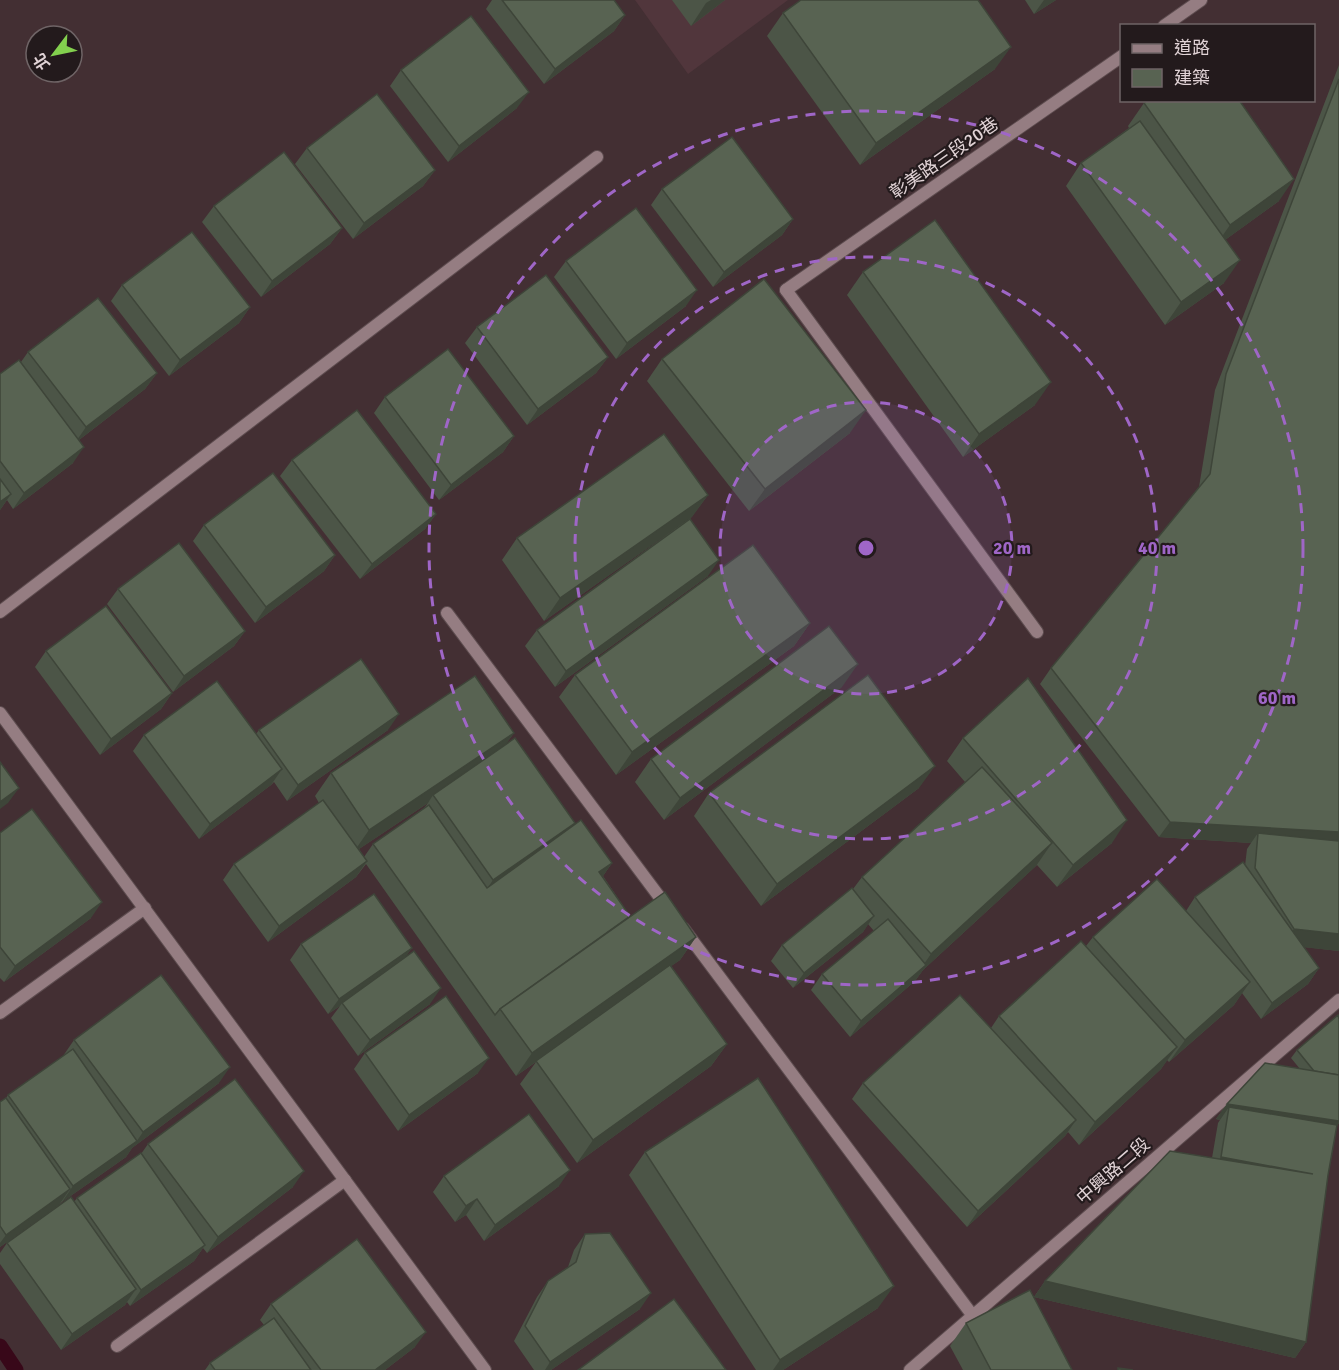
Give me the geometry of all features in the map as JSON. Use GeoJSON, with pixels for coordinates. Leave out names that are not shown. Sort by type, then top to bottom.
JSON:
{"type":"FeatureCollection","features":[{"type":"Feature","properties":{"kind":"street"},"geometry":{"type":"LineString","coordinates":[[1167,24],[1201,0]]}},
{"type":"Feature","properties":{"kind":"street","name":"彰美路三段20巷"},"geometry":{"type":"LineString","coordinates":[[1037,632],[786,290],[1120,57]]}},
{"type":"Feature","properties":{"kind":"street"},"geometry":{"type":"LineString","coordinates":[[0,612],[597,156]]}},
{"type":"Feature","properties":{"kind":"street"},"geometry":{"type":"LineString","coordinates":[[447,613],[974,1316]]}},
{"type":"Feature","properties":{"kind":"street"},"geometry":{"type":"LineString","coordinates":[[0,713],[485,1370]]}},
{"type":"Feature","properties":{"kind":"street"},"geometry":{"type":"LineString","coordinates":[[0,1013],[145,908]]}},
{"type":"Feature","properties":{"kind":"street","name":"中興路二段"},"geometry":{"type":"LineString","coordinates":[[910,1370],[1339,1000]]}},
{"type":"Feature","properties":{"kind":"street"},"geometry":{"type":"LineString","coordinates":[[117,1346],[345,1180]]}},
{"type":"Feature","properties":{"kind":"shaded area"},"geometry":{"type":"Polygon","coordinates":[[[635,0],[788,0],[688,74],[635,0]]]}},
{"type":"Feature","properties":{"kind":"building"},"geometry":{"type":"Polygon","coordinates":[[[502,0],[614,0],[625,15],[555,69],[502,0]]]}},
{"type":"Feature","properties":{"kind":"building"},"geometry":{"type":"Polygon","coordinates":[[[801,0],[978,0],[1011,47],[876,143],[783,13],[801,0]]]}},
{"type":"Feature","properties":{"kind":"building"},"geometry":{"type":"Polygon","coordinates":[[[471,16],[529,92],[459,146],[401,70],[471,16]]]}},
{"type":"Feature","properties":{"kind":"building"},"geometry":{"type":"Polygon","coordinates":[[[1339,79],[1339,832],[1170,822],[1051,668],[1210,474],[1226,374],[1339,79]]]}},
{"type":"Feature","properties":{"kind":"building"},"geometry":{"type":"Polygon","coordinates":[[[377,94],[435,170],[364,223],[307,148],[377,94]]]}},
{"type":"Feature","properties":{"kind":"building"},"geometry":{"type":"Polygon","coordinates":[[[1240,102],[1294,179],[1230,225],[1144,103],[1240,102]]]}},
{"type":"Feature","properties":{"kind":"building"},"geometry":{"type":"Polygon","coordinates":[[[1140,121],[1240,260],[1181,302],[1081,163],[1140,121]]]}},
{"type":"Feature","properties":{"kind":"building"},"geometry":{"type":"Polygon","coordinates":[[[732,137],[793,219],[724,272],[662,189],[732,137]]]}},
{"type":"Feature","properties":{"kind":"building"},"geometry":{"type":"Polygon","coordinates":[[[284,152],[342,228],[272,281],[214,206],[284,152]]]}},
{"type":"Feature","properties":{"kind":"building"},"geometry":{"type":"Polygon","coordinates":[[[636,208],[697,290],[627,343],[566,261],[636,208]]]}},
{"type":"Feature","properties":{"kind":"building"},"geometry":{"type":"Polygon","coordinates":[[[935,220],[1051,382],[979,434],[863,272],[935,220]]]}},
{"type":"Feature","properties":{"kind":"building"},"geometry":{"type":"Polygon","coordinates":[[[192,232],[250,307],[180,360],[122,285],[192,232]]]}},
{"type":"Feature","properties":{"kind":"building"},"geometry":{"type":"Polygon","coordinates":[[[546,275],[608,357],[538,409],[477,327],[546,275]]]}},
{"type":"Feature","properties":{"kind":"building"},"geometry":{"type":"Polygon","coordinates":[[[764,279],[866,410],[765,489],[662,359],[764,279]]]}},
{"type":"Feature","properties":{"kind":"building"},"geometry":{"type":"Polygon","coordinates":[[[98,298],[157,373],[86,427],[28,352],[98,298]]]}},
{"type":"Feature","properties":{"kind":"building"},"geometry":{"type":"Polygon","coordinates":[[[448,349],[514,436],[451,485],[385,397],[448,349]]]}},
{"type":"Feature","properties":{"kind":"building"},"geometry":{"type":"Polygon","coordinates":[[[19,360],[84,447],[24,493],[0,461],[0,374],[19,360]]]}},
{"type":"Feature","properties":{"kind":"building"},"geometry":{"type":"Polygon","coordinates":[[[357,410],[436,514],[372,564],[292,460],[357,410]]]}},
{"type":"Feature","properties":{"kind":"building"},"geometry":{"type":"Polygon","coordinates":[[[664,434],[708,495],[560,598],[517,538],[664,434]]]}},
{"type":"Feature","properties":{"kind":"building"},"geometry":{"type":"Polygon","coordinates":[[[273,473],[335,555],[266,607],[204,525],[273,473]]]}},
{"type":"Feature","properties":{"kind":"building"},"geometry":{"type":"Polygon","coordinates":[[[0,479],[11,494],[0,502],[0,479]]]}},
{"type":"Feature","properties":{"kind":"building"},"geometry":{"type":"Polygon","coordinates":[[[690,519],[719,560],[566,671],[537,630],[690,519]]]}},
{"type":"Feature","properties":{"kind":"building"},"geometry":{"type":"Polygon","coordinates":[[[179,543],[245,631],[184,676],[118,589],[179,543]]]}},
{"type":"Feature","properties":{"kind":"building"},"geometry":{"type":"Polygon","coordinates":[[[753,545],[810,623],[632,752],[575,675],[753,545]]]}},
{"type":"Feature","properties":{"kind":"building"},"geometry":{"type":"Polygon","coordinates":[[[106,606],[172,693],[111,739],[46,651],[106,606]]]}},
{"type":"Feature","properties":{"kind":"building"},"geometry":{"type":"Polygon","coordinates":[[[829,626],[858,664],[680,798],[651,759],[829,626]]]}},
{"type":"Feature","properties":{"kind":"building"},"geometry":{"type":"Polygon","coordinates":[[[361,659],[399,714],[298,785],[259,730],[361,659]]]}},
{"type":"Feature","properties":{"kind":"building"},"geometry":{"type":"Polygon","coordinates":[[[868,675],[935,766],[777,884],[709,793],[868,675]]]}},
{"type":"Feature","properties":{"kind":"building"},"geometry":{"type":"Polygon","coordinates":[[[475,676],[514,733],[369,830],[331,773],[475,676]]]}},
{"type":"Feature","properties":{"kind":"building"},"geometry":{"type":"Polygon","coordinates":[[[1028,678],[1127,820],[1073,865],[963,738],[1028,678]]]}},
{"type":"Feature","properties":{"kind":"building"},"geometry":{"type":"Polygon","coordinates":[[[217,681],[282,769],[210,824],[144,735],[217,681]]]}},
{"type":"Feature","properties":{"kind":"building"},"geometry":{"type":"Polygon","coordinates":[[[515,738],[575,823],[493,880],[433,795],[515,738]]]}},
{"type":"Feature","properties":{"kind":"building"},"geometry":{"type":"Polygon","coordinates":[[[0,762],[19,788],[0,802],[0,762]]]}},
{"type":"Feature","properties":{"kind":"building"},"geometry":{"type":"Polygon","coordinates":[[[982,767],[1052,843],[931,954],[862,877],[982,767]]]}},
{"type":"Feature","properties":{"kind":"building"},"geometry":{"type":"Polygon","coordinates":[[[323,800],[367,861],[279,926],[234,864],[323,800]]]}},
{"type":"Feature","properties":{"kind":"building"},"geometry":{"type":"Polygon","coordinates":[[[429,805],[487,888],[581,820],[612,863],[599,872],[630,916],[500,1009],[495,1015],[373,844],[429,805]]]}},
{"type":"Feature","properties":{"kind":"building"},"geometry":{"type":"Polygon","coordinates":[[[32,809],[102,902],[15,966],[0,947],[0,833],[32,809]]]}},
{"type":"Feature","properties":{"kind":"building"},"geometry":{"type":"Polygon","coordinates":[[[1258,833],[1339,841],[1339,934],[1294,929],[1255,868],[1258,833]]]}},
{"type":"Feature","properties":{"kind":"building"},"geometry":{"type":"Polygon","coordinates":[[[1243,862],[1319,968],[1272,1003],[1195,897],[1243,862]]]}},
{"type":"Feature","properties":{"kind":"building"},"geometry":{"type":"Polygon","coordinates":[[[1157,879],[1250,982],[1185,1040],[1093,937],[1157,879]]]}},
{"type":"Feature","properties":{"kind":"building"},"geometry":{"type":"Polygon","coordinates":[[[852,888],[874,916],[804,973],[782,945],[852,888]]]}},
{"type":"Feature","properties":{"kind":"building"},"geometry":{"type":"Polygon","coordinates":[[[665,892],[696,937],[532,1053],[500,1009],[665,892]]]}},
{"type":"Feature","properties":{"kind":"building"},"geometry":{"type":"Polygon","coordinates":[[[374,894],[412,948],[339,999],[301,944],[374,894]]]}},
{"type":"Feature","properties":{"kind":"building"},"geometry":{"type":"Polygon","coordinates":[[[888,919],[926,965],[861,1021],[822,974],[888,919]]]}},
{"type":"Feature","properties":{"kind":"building"},"geometry":{"type":"Polygon","coordinates":[[[1081,941],[1177,1047],[1095,1122],[999,1016],[1081,941]]]}},
{"type":"Feature","properties":{"kind":"building"},"geometry":{"type":"Polygon","coordinates":[[[414,951],[441,988],[370,1040],[342,1003],[414,951]]]}},
{"type":"Feature","properties":{"kind":"building"},"geometry":{"type":"Polygon","coordinates":[[[670,965],[727,1044],[593,1140],[536,1061],[670,965]]]}},
{"type":"Feature","properties":{"kind":"building"},"geometry":{"type":"Polygon","coordinates":[[[161,975],[230,1067],[143,1132],[74,1040],[161,975]]]}},
{"type":"Feature","properties":{"kind":"building"},"geometry":{"type":"Polygon","coordinates":[[[960,995],[1076,1120],[978,1211],[863,1083],[960,995]]]}},
{"type":"Feature","properties":{"kind":"building"},"geometry":{"type":"Polygon","coordinates":[[[446,996],[489,1058],[409,1115],[365,1053],[446,996]]]}},
{"type":"Feature","properties":{"kind":"building"},"geometry":{"type":"Polygon","coordinates":[[[1338,1015],[1339,1075],[1314,1071],[1297,1050],[1338,1015]]]}},
{"type":"Feature","properties":{"kind":"building"},"geometry":{"type":"Polygon","coordinates":[[[73,1049],[137,1141],[73,1186],[8,1095],[73,1049]]]}},
{"type":"Feature","properties":{"kind":"building"},"geometry":{"type":"Polygon","coordinates":[[[1265,1063],[1339,1075],[1339,1121],[1227,1104],[1265,1063]]]}},
{"type":"Feature","properties":{"kind":"building"},"geometry":{"type":"Polygon","coordinates":[[[758,1078],[894,1286],[780,1360],[645,1152],[758,1078]]]}},
{"type":"Feature","properties":{"kind":"building"},"geometry":{"type":"Polygon","coordinates":[[[235,1079],[304,1171],[218,1237],[148,1144],[235,1079]]]}},
{"type":"Feature","properties":{"kind":"building"},"geometry":{"type":"Polygon","coordinates":[[[6,1098],[70,1189],[6,1235],[0,1226],[0,1102],[6,1098]]]}},
{"type":"Feature","properties":{"kind":"building"},"geometry":{"type":"Polygon","coordinates":[[[1229,1107],[1337,1125],[1328,1175],[1306,1342],[1045,1281],[1170,1151],[1313,1174],[1221,1157],[1229,1107]]]}},
{"type":"Feature","properties":{"kind":"building"},"geometry":{"type":"Polygon","coordinates":[[[529,1114],[570,1170],[495,1225],[477,1199],[466,1206],[444,1176],[529,1114]]]}},
{"type":"Feature","properties":{"kind":"building"},"geometry":{"type":"Polygon","coordinates":[[[141,1153],[205,1245],[141,1290],[77,1198],[141,1153]]]}},
{"type":"Feature","properties":{"kind":"building"},"geometry":{"type":"Polygon","coordinates":[[[71,1197],[136,1289],[72,1334],[7,1243],[71,1197]]]}},
{"type":"Feature","properties":{"kind":"building"},"geometry":{"type":"Polygon","coordinates":[[[610,1233],[651,1293],[550,1362],[525,1326],[548,1281],[576,1262],[585,1234],[610,1233]]]}},
{"type":"Feature","properties":{"kind":"building"},"geometry":{"type":"Polygon","coordinates":[[[357,1239],[426,1332],[375,1370],[321,1370],[271,1304],[357,1239]]]}},
{"type":"Feature","properties":{"kind":"building"},"geometry":{"type":"Polygon","coordinates":[[[1030,1290],[1072,1370],[991,1370],[966,1323],[1030,1290]]]}},
{"type":"Feature","properties":{"kind":"building"},"geometry":{"type":"Polygon","coordinates":[[[674,1299],[726,1370],[578,1370],[674,1299]]]}},
{"type":"Feature","properties":{"kind":"building"},"geometry":{"type":"Polygon","coordinates":[[[274,1318],[311,1370],[215,1370],[210,1363],[274,1318]]]}},
{"type":"Feature","properties":{"kind":"waterway"},"geometry":{"type":"LineString","coordinates":[[0,1346],[16,1370]]}}]}
